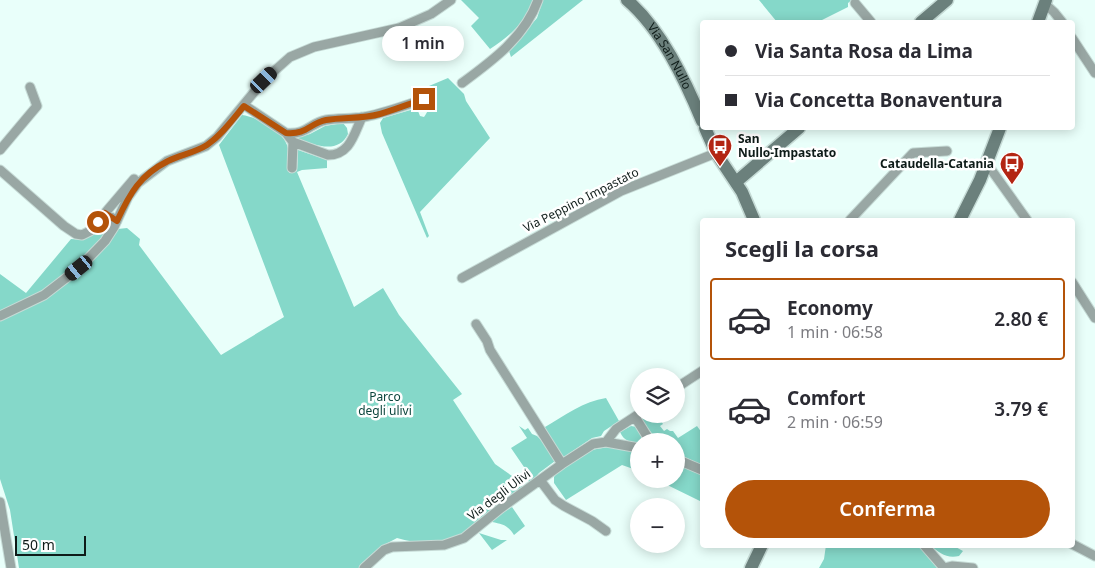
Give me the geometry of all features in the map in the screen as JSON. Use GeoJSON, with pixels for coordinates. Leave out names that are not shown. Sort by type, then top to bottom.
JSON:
{"type":"FeatureCollection","features":[{"type":"Feature","properties":{"kind":"main road"},"geometry":{"type":"LineString","coordinates":[[923,20],[947,0]]}},
{"type":"Feature","properties":{"kind":"main road","name":"Via San Nullo"},"geometry":{"type":"LineString","coordinates":[[630,2],[646,19],[663,44],[692,96],[700,116]]}},
{"type":"Feature","properties":{"kind":"main road"},"geometry":{"type":"LineString","coordinates":[[1039,20],[1046,2]]}},
{"type":"Feature","properties":{"kind":"main road"},"geometry":{"type":"LineString","coordinates":[[706,130],[716,153],[736,182],[753,218]]}},
{"type":"Feature","properties":{"kind":"main road"},"geometry":{"type":"LineString","coordinates":[[736,182],[797,130]]}},
{"type":"Feature","properties":{"kind":"main road"},"geometry":{"type":"LineString","coordinates":[[961,218],[986,166],[999,130]]}},
{"type":"Feature","properties":{"kind":"main road"},"geometry":{"type":"LineString","coordinates":[[751,568],[761,548]]}},
{"type":"Feature","properties":{"kind":"street"},"geometry":{"type":"LineString","coordinates":[[0,170],[64,226],[76,234],[82,235],[90,231],[137,175],[150,166],[167,161],[211,142],[244,106],[264,80],[298,52],[399,28],[431,14],[451,0]]}},
{"type":"Feature","properties":{"kind":"street"},"geometry":{"type":"LineString","coordinates":[[462,83],[489,63],[512,41],[528,22],[538,0]]}},
{"type":"Feature","properties":{"kind":"street"},"geometry":{"type":"LineString","coordinates":[[1046,2],[1060,20]]}},
{"type":"Feature","properties":{"kind":"street"},"geometry":{"type":"LineString","coordinates":[[855,3],[869,20]]}},
{"type":"Feature","properties":{"kind":"street"},"geometry":{"type":"LineString","coordinates":[[1075,43],[1095,73]]}},
{"type":"Feature","properties":{"kind":"street"},"geometry":{"type":"LineString","coordinates":[[0,150],[37,106],[30,87]]}},
{"type":"Feature","properties":{"kind":"street"},"geometry":{"type":"LineString","coordinates":[[286,133],[300,133],[324,120],[380,114],[424,99]]}},
{"type":"Feature","properties":{"kind":"street"},"geometry":{"type":"LineString","coordinates":[[244,106],[286,133],[293,142],[328,155],[338,153],[348,147],[362,117]]}},
{"type":"Feature","properties":{"kind":"street"},"geometry":{"type":"LineString","coordinates":[[292,168],[293,142]]}},
{"type":"Feature","properties":{"kind":"street"},"geometry":{"type":"LineString","coordinates":[[852,218],[913,153],[947,151]]}},
{"type":"Feature","properties":{"kind":"street","name":"Via Peppino Impastato"},"geometry":{"type":"LineString","coordinates":[[462,278],[621,191],[716,153]]}},
{"type":"Feature","properties":{"kind":"street"},"geometry":{"type":"LineString","coordinates":[[0,316],[44,295],[73,273],[97,250],[117,221],[128,197],[138,183],[167,161]]}},
{"type":"Feature","properties":{"kind":"street"},"geometry":{"type":"LineString","coordinates":[[986,166],[990,168],[1026,218]]}},
{"type":"Feature","properties":{"kind":"street"},"geometry":{"type":"LineString","coordinates":[[105,213],[117,221]]}},
{"type":"Feature","properties":{"kind":"street"},"geometry":{"type":"LineString","coordinates":[[1075,287],[1095,318]]}},
{"type":"Feature","properties":{"kind":"street"},"geometry":{"type":"LineString","coordinates":[[476,324],[487,341],[490,350],[562,464]]}},
{"type":"Feature","properties":{"kind":"street"},"geometry":{"type":"LineString","coordinates":[[685,382],[700,372]]}},
{"type":"Feature","properties":{"kind":"street","name":"Via degli Ulivi"},"geometry":{"type":"LineString","coordinates":[[364,568],[388,548],[395,546],[444,545],[464,538],[501,508],[562,464],[593,444],[606,442],[616,429],[630,420]]}},
{"type":"Feature","properties":{"kind":"street"},"geometry":{"type":"LineString","coordinates":[[606,442],[630,446]]}},
{"type":"Feature","properties":{"kind":"street"},"geometry":{"type":"LineString","coordinates":[[685,462],[700,469]]}},
{"type":"Feature","properties":{"kind":"street"},"geometry":{"type":"LineString","coordinates":[[540,480],[555,500],[606,531]]}},
{"type":"Feature","properties":{"kind":"street"},"geometry":{"type":"LineString","coordinates":[[0,502],[11,568]]}},
{"type":"Feature","properties":{"kind":"street"},"geometry":{"type":"LineString","coordinates":[[1075,546],[1095,556]]}},
{"type":"Feature","properties":{"kind":"street"},"geometry":{"type":"LineString","coordinates":[[927,548],[944,568],[952,566],[974,568]]}},
{"type":"Feature","properties":{"kind":"green space"},"geometry":{"type":"Polygon","coordinates":[[[461,0],[533,0],[516,28],[490,49],[471,26],[479,18],[461,0]]]}},
{"type":"Feature","properties":{"kind":"green space"},"geometry":{"type":"Polygon","coordinates":[[[543,0],[583,0],[511,57],[509,51],[537,18],[543,0]]]}},
{"type":"Feature","properties":{"kind":"green space"},"geometry":{"type":"Polygon","coordinates":[[[759,0],[852,0],[848,3],[848,7],[822,20],[775,20],[759,0]]]}},
{"type":"Feature","properties":{"kind":"green space"},"geometry":{"type":"Polygon","coordinates":[[[448,78],[464,94],[466,101],[490,138],[420,212],[429,236],[427,238],[382,133],[380,123],[383,118],[414,109],[418,111],[420,116],[424,117],[430,102],[429,86],[448,78]]]}},
{"type":"Feature","properties":{"kind":"green space","name":"Parco degli ulivi"},"geometry":{"type":"Polygon","coordinates":[[[242,115],[255,118],[275,129],[280,134],[289,151],[289,173],[297,171],[298,150],[327,160],[327,168],[297,172],[354,307],[383,288],[399,315],[462,394],[453,400],[495,464],[512,476],[523,489],[458,537],[451,540],[428,543],[412,542],[397,538],[380,547],[360,568],[19,568],[10,510],[0,479],[0,320],[73,278],[100,253],[118,229],[127,228],[140,239],[139,245],[221,355],[284,317],[219,145],[242,115]]]}},
{"type":"Feature","properties":{"kind":"green space"},"geometry":{"type":"Polygon","coordinates":[[[343,123],[347,128],[348,134],[344,140],[332,146],[318,145],[297,138],[325,126],[343,123]]]}},
{"type":"Feature","properties":{"kind":"green space"},"geometry":{"type":"Polygon","coordinates":[[[103,222],[110,224],[109,228],[85,257],[49,287],[0,312],[0,274],[26,293],[71,239],[87,238],[103,222]]]}},
{"type":"Feature","properties":{"kind":"green space"},"geometry":{"type":"Polygon","coordinates":[[[606,398],[619,421],[604,431],[601,436],[592,438],[564,457],[561,455],[544,429],[545,427],[590,402],[606,398]]]}},
{"type":"Feature","properties":{"kind":"green space"},"geometry":{"type":"Polygon","coordinates":[[[644,423],[662,423],[660,426],[664,431],[667,429],[674,433],[652,433],[644,423]]]}},
{"type":"Feature","properties":{"kind":"green space"},"geometry":{"type":"Polygon","coordinates":[[[519,426],[525,430],[528,428],[532,434],[537,436],[555,461],[539,473],[531,483],[526,479],[524,467],[511,448],[527,438],[519,426]]]}},
{"type":"Feature","properties":{"kind":"green space"},"geometry":{"type":"Polygon","coordinates":[[[631,426],[637,427],[640,433],[630,433],[630,441],[623,437],[620,432],[631,426]]]}},
{"type":"Feature","properties":{"kind":"green space"},"geometry":{"type":"Polygon","coordinates":[[[697,426],[700,430],[700,464],[685,457],[685,434],[697,426]]]}},
{"type":"Feature","properties":{"kind":"green space"},"geometry":{"type":"Polygon","coordinates":[[[608,447],[630,451],[630,468],[622,465],[566,500],[554,483],[554,477],[558,471],[591,450],[608,447]]]}},
{"type":"Feature","properties":{"kind":"green space"},"geometry":{"type":"Polygon","coordinates":[[[685,467],[700,473],[700,501],[673,488],[685,488],[685,467]]]}},
{"type":"Feature","properties":{"kind":"green space"},"geometry":{"type":"Polygon","coordinates":[[[512,507],[525,526],[514,535],[509,529],[499,523],[492,522],[495,517],[512,507]]]}},
{"type":"Feature","properties":{"kind":"green space"},"geometry":{"type":"Polygon","coordinates":[[[479,533],[501,540],[507,540],[492,550],[479,533]]]}},
{"type":"Feature","properties":{"kind":"green space"},"geometry":{"type":"Polygon","coordinates":[[[826,548],[922,548],[939,568],[819,568],[824,559],[826,548]]]}},
{"type":"Feature","properties":{"kind":"green space"},"geometry":{"type":"Polygon","coordinates":[[[934,548],[958,548],[963,551],[959,556],[951,557],[940,553],[934,548]]]}},
{"type":"Feature","properties":{"kind":"place","name":"San Nullo-Impastato"},"geometry":{"type":"Point","coordinates":[720,167]}},
{"type":"Feature","properties":{"kind":"place","name":"Cataudella-Catania"},"geometry":{"type":"Point","coordinates":[1012,185]}},
{"type":"Feature","properties":{"kind":"route"},"geometry":{"type":"LineString","coordinates":[[98,222],[105,213],[117,221],[133,188],[144,177],[167,161],[206,146],[217,137],[244,106],[286,133],[294,134],[308,130],[324,120],[380,114],[424,99]]}}]}
